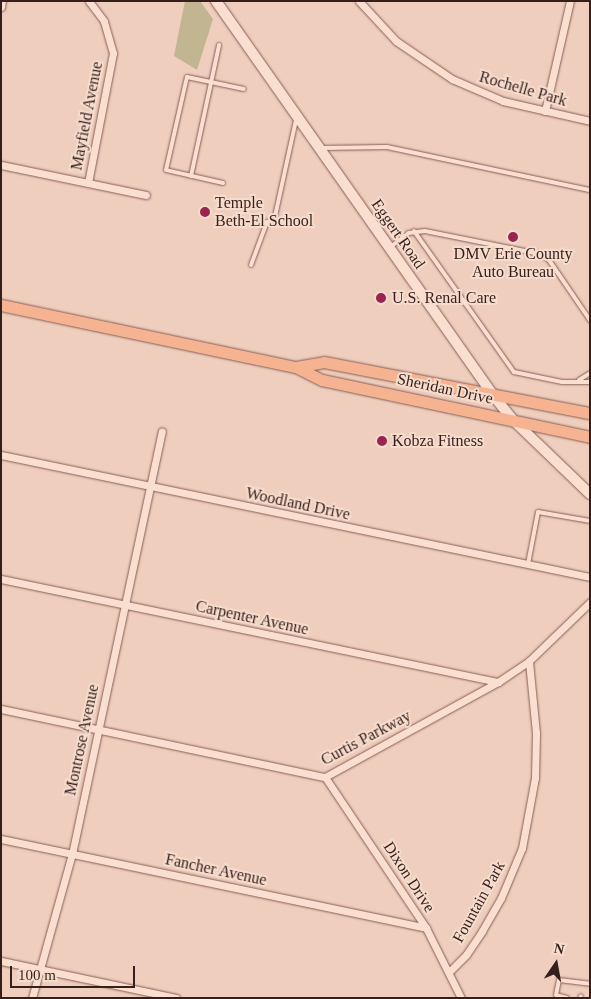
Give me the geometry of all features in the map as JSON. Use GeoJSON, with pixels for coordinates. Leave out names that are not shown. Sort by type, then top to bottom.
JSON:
{"type":"FeatureCollection","features":[{"type":"Feature","properties":{"kind":"main road","name":"Sheridan Drive"},"geometry":{"type":"LineString","coordinates":[[1,305],[296,366],[322,380],[590,437]]}},
{"type":"Feature","properties":{"kind":"main road","name":"Sheridan Drive"},"geometry":{"type":"LineString","coordinates":[[296,366],[324,362],[590,413]]}},
{"type":"Feature","properties":{"kind":"street"},"geometry":{"type":"LineString","coordinates":[[1,7],[2,1]]}},
{"type":"Feature","properties":{"kind":"street","name":"Mayfield Avenue"},"geometry":{"type":"LineString","coordinates":[[88,183],[113,53],[104,21],[89,1]]}},
{"type":"Feature","properties":{"kind":"street","name":"Eggert Road"},"geometry":{"type":"LineString","coordinates":[[216,1],[492,394],[513,420],[590,494]]}},
{"type":"Feature","properties":{"kind":"street","name":"Rochelle Park"},"geometry":{"type":"LineString","coordinates":[[359,1],[396,41],[444,75],[477,92],[590,121]]}},
{"type":"Feature","properties":{"kind":"street"},"geometry":{"type":"LineString","coordinates":[[546,111],[570,1]]}},
{"type":"Feature","properties":{"kind":"street"},"geometry":{"type":"LineString","coordinates":[[1,165],[146,195]]}},
{"type":"Feature","properties":{"kind":"street","name":"Montrose Avenue"},"geometry":{"type":"LineString","coordinates":[[32,998],[38,969],[72,854],[162,431]]}},
{"type":"Feature","properties":{"kind":"street","name":"Woodland Drive"},"geometry":{"type":"LineString","coordinates":[[1,455],[590,577]]}},
{"type":"Feature","properties":{"kind":"street","name":"Carpenter Avenue"},"geometry":{"type":"LineString","coordinates":[[1,579],[498,682]]}},
{"type":"Feature","properties":{"kind":"street","name":"Curtis Parkway"},"geometry":{"type":"LineString","coordinates":[[1,709],[326,777],[498,682],[529,661],[590,602]]}},
{"type":"Feature","properties":{"kind":"street","name":"Fountain Park"},"geometry":{"type":"LineString","coordinates":[[449,972],[466,955],[489,920],[518,860],[524,839],[532,802],[536,733],[529,661]]}},
{"type":"Feature","properties":{"kind":"street","name":"Dixon Drive"},"geometry":{"type":"LineString","coordinates":[[326,777],[426,928],[461,998]]}},
{"type":"Feature","properties":{"kind":"street","name":"Fancher Avenue"},"geometry":{"type":"LineString","coordinates":[[1,839],[426,928]]}},
{"type":"Feature","properties":{"kind":"street"},"geometry":{"type":"LineString","coordinates":[[1,961],[176,998]]}},
{"type":"Feature","properties":{"kind":"lane"},"geometry":{"type":"LineString","coordinates":[[191,176],[210,82],[220,45]]}},
{"type":"Feature","properties":{"kind":"lane"},"geometry":{"type":"LineString","coordinates":[[223,182],[166,170],[187,77],[244,89]]}},
{"type":"Feature","properties":{"kind":"lane"},"geometry":{"type":"LineString","coordinates":[[251,265],[267,222],[274,221],[297,115]]}},
{"type":"Feature","properties":{"kind":"lane"},"geometry":{"type":"LineString","coordinates":[[320,148],[387,147],[590,190]]}},
{"type":"Feature","properties":{"kind":"lane"},"geometry":{"type":"LineString","coordinates":[[390,248],[414,231],[425,231],[540,254],[548,260],[590,320]]}},
{"type":"Feature","properties":{"kind":"lane"},"geometry":{"type":"LineString","coordinates":[[414,231],[514,372],[562,382],[578,380],[590,382]]}},
{"type":"Feature","properties":{"kind":"lane"},"geometry":{"type":"LineString","coordinates":[[578,380],[590,373]]}},
{"type":"Feature","properties":{"kind":"lane"},"geometry":{"type":"LineString","coordinates":[[527,565],[538,512],[590,521]]}},
{"type":"Feature","properties":{"kind":"lane"},"geometry":{"type":"LineString","coordinates":[[568,996],[556,995],[560,980],[583,985],[590,984]]}},
{"type":"Feature","properties":{"kind":"shaded area"},"geometry":{"type":"Polygon","coordinates":[[[185,1],[200,1],[213,19],[197,70],[174,56],[185,1]]]}},
{"type":"Feature","properties":{"kind":"place","name":"Temple Beth-El School"},"geometry":{"type":"Point","coordinates":[205,212]}},
{"type":"Feature","properties":{"kind":"place","name":"DMV Erie County Auto Bureau"},"geometry":{"type":"Point","coordinates":[513,237]}},
{"type":"Feature","properties":{"kind":"place","name":"U.S. Renal Care"},"geometry":{"type":"Point","coordinates":[381,298]}},
{"type":"Feature","properties":{"kind":"place","name":"Kobza Fitness"},"geometry":{"type":"Point","coordinates":[382,441]}}]}
